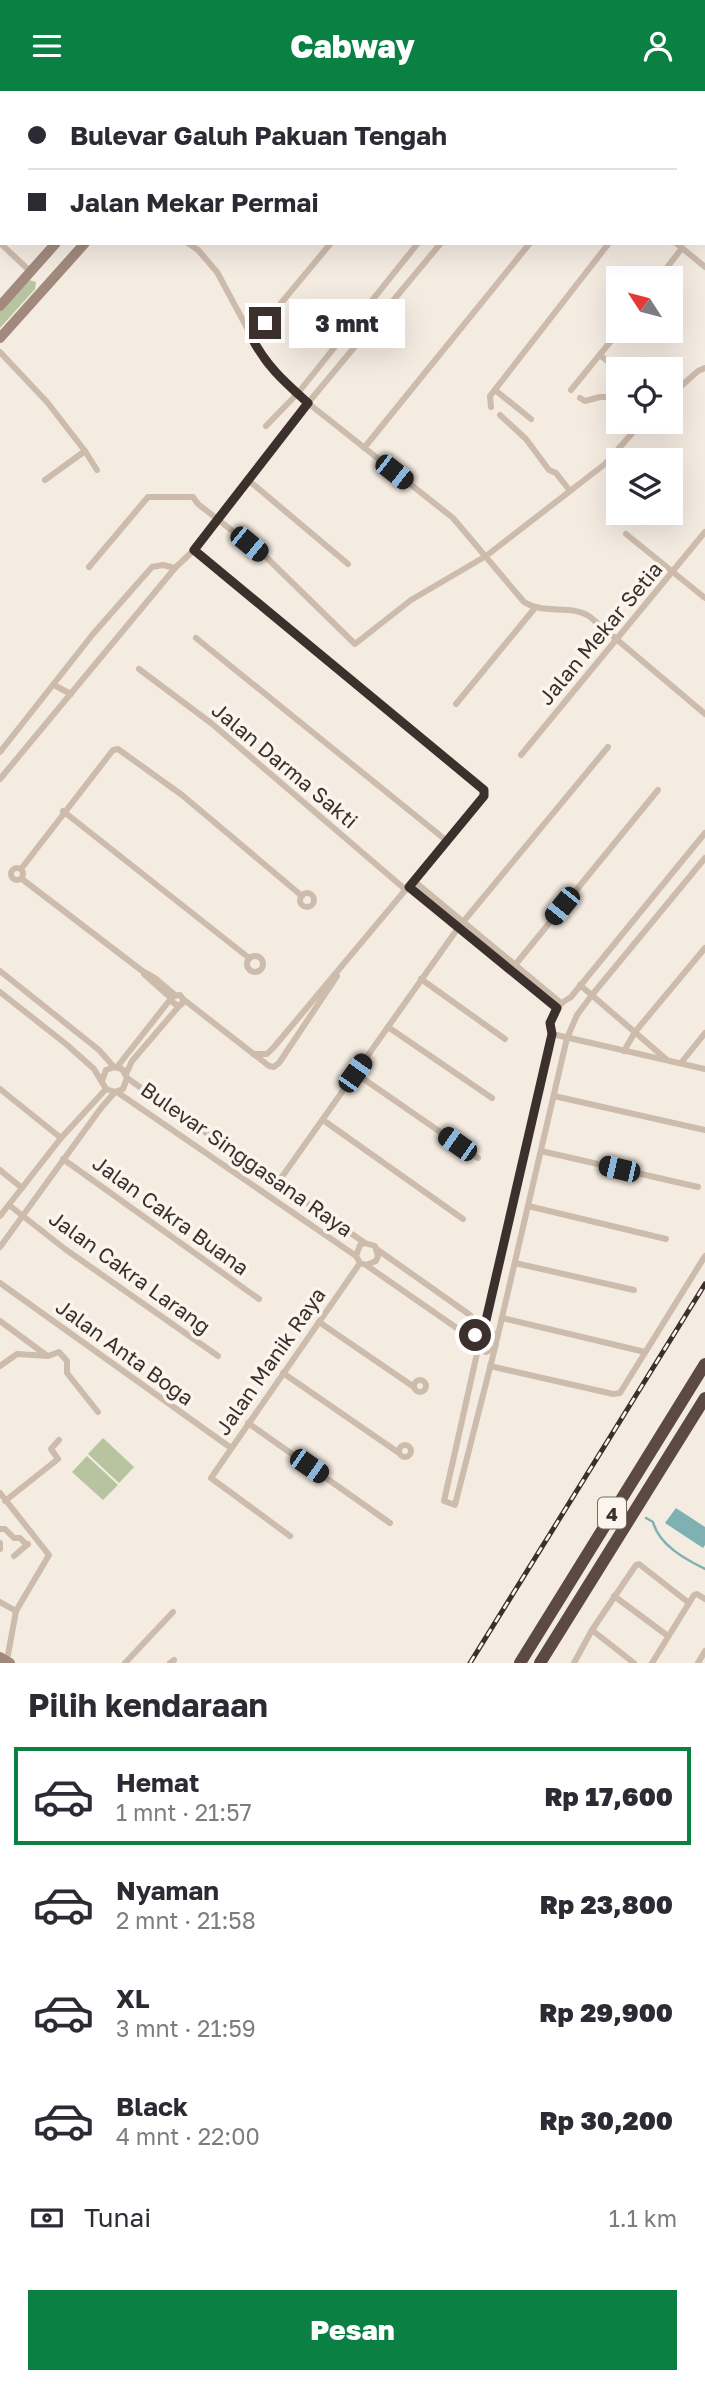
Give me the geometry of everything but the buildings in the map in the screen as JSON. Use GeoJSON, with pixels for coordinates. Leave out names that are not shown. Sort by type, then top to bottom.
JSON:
{"type":"FeatureCollection","features":[{"type":"Feature","properties":{"kind":"highway","name":"4"},"geometry":{"type":"LineString","coordinates":[[520,1663],[705,1364]]}},
{"type":"Feature","properties":{"kind":"highway","name":"4"},"geometry":{"type":"LineString","coordinates":[[540,1663],[705,1398]]}},
{"type":"Feature","properties":{"kind":"street"},"geometry":{"type":"LineString","coordinates":[[2,245],[31,272]]}},
{"type":"Feature","properties":{"kind":"street"},"geometry":{"type":"LineString","coordinates":[[0,306],[55,245]]}},
{"type":"Feature","properties":{"kind":"street"},"geometry":{"type":"LineString","coordinates":[[0,338],[83,245]]}},
{"type":"Feature","properties":{"kind":"street"},"geometry":{"type":"LineString","coordinates":[[191,245],[217,272],[267,365],[308,403],[453,518],[514,592],[534,609],[583,613],[705,714]]}},
{"type":"Feature","properties":{"kind":"street"},"geometry":{"type":"LineString","coordinates":[[252,338],[329,245]]}},
{"type":"Feature","properties":{"kind":"street"},"geometry":{"type":"LineString","coordinates":[[266,426],[298,393],[416,245]]}},
{"type":"Feature","properties":{"kind":"street"},"geometry":{"type":"LineString","coordinates":[[0,779],[175,568],[194,550],[308,403],[439,245]]}},
{"type":"Feature","properties":{"kind":"street"},"geometry":{"type":"LineString","coordinates":[[364,449],[528,245]]}},
{"type":"Feature","properties":{"kind":"street"},"geometry":{"type":"LineString","coordinates":[[491,407],[489,399],[495,390],[607,245]]}},
{"type":"Feature","properties":{"kind":"street"},"geometry":{"type":"LineString","coordinates":[[678,245],[705,267]]}},
{"type":"Feature","properties":{"kind":"street"},"geometry":{"type":"LineString","coordinates":[[669,266],[682,248]]}},
{"type":"Feature","properties":{"kind":"street"},"geometry":{"type":"LineString","coordinates":[[571,390],[610,343]]}},
{"type":"Feature","properties":{"kind":"street"},"geometry":{"type":"LineString","coordinates":[[0,352],[47,402],[97,470]]}},
{"type":"Feature","properties":{"kind":"street"},"geometry":{"type":"LineString","coordinates":[[600,355],[606,360]]}},
{"type":"Feature","properties":{"kind":"street"},"geometry":{"type":"LineString","coordinates":[[683,384],[705,368]]}},
{"type":"Feature","properties":{"kind":"street"},"geometry":{"type":"LineString","coordinates":[[495,390],[531,419]]}},
{"type":"Feature","properties":{"kind":"street"},"geometry":{"type":"LineString","coordinates":[[580,398],[584,401],[606,397]]}},
{"type":"Feature","properties":{"kind":"street"},"geometry":{"type":"LineString","coordinates":[[500,415],[526,439],[549,470],[556,473],[570,491]]}},
{"type":"Feature","properties":{"kind":"street"},"geometry":{"type":"LineString","coordinates":[[89,567],[148,497],[193,497],[265,557],[355,643],[411,600],[486,556],[614,455],[630,434]]}},
{"type":"Feature","properties":{"kind":"street"},"geometry":{"type":"LineString","coordinates":[[45,480],[85,451]]}},
{"type":"Feature","properties":{"kind":"street"},"geometry":{"type":"LineString","coordinates":[[247,479],[348,564]]}},
{"type":"Feature","properties":{"kind":"street","name":"Jalan Mekar Setia"},"geometry":{"type":"LineString","coordinates":[[521,755],[674,573],[705,532]]}},
{"type":"Feature","properties":{"kind":"street"},"geometry":{"type":"LineString","coordinates":[[626,534],[705,598]]}},
{"type":"Feature","properties":{"kind":"street"},"geometry":{"type":"LineString","coordinates":[[194,550],[484,790],[484,796],[274,1047],[267,1054],[253,1054]]}},
{"type":"Feature","properties":{"kind":"street"},"geometry":{"type":"LineString","coordinates":[[0,752],[93,635],[152,568],[163,565],[175,568]]}},
{"type":"Feature","properties":{"kind":"street"},"geometry":{"type":"LineString","coordinates":[[456,704],[534,609]]}},
{"type":"Feature","properties":{"kind":"street"},"geometry":{"type":"LineString","coordinates":[[196,638],[447,841]]}},
{"type":"Feature","properties":{"kind":"street","name":"Jalan Darma Sakti"},"geometry":{"type":"LineString","coordinates":[[139,669],[211,723],[461,925]]}},
{"type":"Feature","properties":{"kind":"street"},"geometry":{"type":"LineString","coordinates":[[54,685],[71,694]]}},
{"type":"Feature","properties":{"kind":"street"},"geometry":{"type":"LineString","coordinates":[[279,1181],[461,925],[608,747]]}},
{"type":"Feature","properties":{"kind":"street"},"geometry":{"type":"LineString","coordinates":[[21,869],[113,750],[118,749],[182,795],[302,896]]}},
{"type":"Feature","properties":{"kind":"street"},"geometry":{"type":"LineString","coordinates":[[515,965],[658,790]]}},
{"type":"Feature","properties":{"kind":"street"},"geometry":{"type":"LineString","coordinates":[[64,811],[249,958]]}},
{"type":"Feature","properties":{"kind":"street"},"geometry":{"type":"LineString","coordinates":[[704,836],[571,997],[559,1005],[550,1023],[552,1034],[483,1329],[474,1339],[478,1349],[444,1501],[447,1504],[456,1505],[568,1038],[577,1015],[705,858]]}},
{"type":"Feature","properties":{"kind":"street"},"geometry":{"type":"LineString","coordinates":[[22,879],[24,873],[16,867],[11,874],[14,879],[22,879],[155,978],[173,998],[175,1006],[181,1002]]}},
{"type":"Feature","properties":{"kind":"street"},"geometry":{"type":"LineString","coordinates":[[461,925],[515,965],[559,1005]]}},
{"type":"Feature","properties":{"kind":"street"},"geometry":{"type":"LineString","coordinates":[[461,925],[559,1005]]}},
{"type":"Feature","properties":{"kind":"street"},"geometry":{"type":"LineString","coordinates":[[624,1051],[635,1033],[705,948]]}},
{"type":"Feature","properties":{"kind":"street"},"geometry":{"type":"LineString","coordinates":[[181,1002],[274,1067],[332,986],[341,968]]}},
{"type":"Feature","properties":{"kind":"street"},"geometry":{"type":"LineString","coordinates":[[0,971],[99,1050],[127,1076]]}},
{"type":"Feature","properties":{"kind":"street"},"geometry":{"type":"LineString","coordinates":[[421,979],[505,1039]]}},
{"type":"Feature","properties":{"kind":"street"},"geometry":{"type":"LineString","coordinates":[[580,985],[668,1060]]}},
{"type":"Feature","properties":{"kind":"street"},"geometry":{"type":"LineString","coordinates":[[0,992],[94,1069],[106,1089],[116,1092]]}},
{"type":"Feature","properties":{"kind":"street"},"geometry":{"type":"LineString","coordinates":[[102,1081],[106,1070],[116,1067],[173,998]]}},
{"type":"Feature","properties":{"kind":"street"},"geometry":{"type":"LineString","coordinates":[[0,1247],[63,1159],[116,1092],[123,1089],[132,1061],[181,1002]]}},
{"type":"Feature","properties":{"kind":"street"},"geometry":{"type":"LineString","coordinates":[[388,1027],[492,1098]]}},
{"type":"Feature","properties":{"kind":"street"},"geometry":{"type":"LineString","coordinates":[[681,1063],[705,1033]]}},
{"type":"Feature","properties":{"kind":"street"},"geometry":{"type":"LineString","coordinates":[[552,1034],[705,1069]]}},
{"type":"Feature","properties":{"kind":"street"},"geometry":{"type":"LineString","coordinates":[[355,1073],[478,1158]]}},
{"type":"Feature","properties":{"kind":"street","name":"Bulevar Singgasana Raya"},"geometry":{"type":"LineString","coordinates":[[127,1076],[378,1250]]}},
{"type":"Feature","properties":{"kind":"street"},"geometry":{"type":"LineString","coordinates":[[0,1089],[61,1138]]}},
{"type":"Feature","properties":{"kind":"street"},"geometry":{"type":"LineString","coordinates":[[0,1216],[61,1138],[106,1089]]}},
{"type":"Feature","properties":{"kind":"street","name":"Bulevar Singgasana Raya"},"geometry":{"type":"LineString","coordinates":[[116,1092],[474,1339]]}},
{"type":"Feature","properties":{"kind":"street"},"geometry":{"type":"LineString","coordinates":[[554,1096],[705,1130]]}},
{"type":"Feature","properties":{"kind":"street"},"geometry":{"type":"LineString","coordinates":[[323,1120],[463,1219]]}},
{"type":"Feature","properties":{"kind":"street"},"geometry":{"type":"LineString","coordinates":[[541,1151],[698,1187]]}},
{"type":"Feature","properties":{"kind":"street","name":"Jalan Cakra Buana"},"geometry":{"type":"LineString","coordinates":[[63,1159],[259,1299]]}},
{"type":"Feature","properties":{"kind":"street"},"geometry":{"type":"LineString","coordinates":[[0,1170],[22,1188]]}},
{"type":"Feature","properties":{"kind":"street"},"geometry":{"type":"LineString","coordinates":[[519,1175],[534,1179]]}},
{"type":"Feature","properties":{"kind":"street","name":"Jalan Cakra Larang"},"geometry":{"type":"LineString","coordinates":[[9,1205],[218,1356]]}},
{"type":"Feature","properties":{"kind":"street"},"geometry":{"type":"LineString","coordinates":[[528,1206],[666,1239]]}},
{"type":"Feature","properties":{"kind":"street"},"geometry":{"type":"LineString","coordinates":[[365,1243],[360,1245],[361,1262],[376,1261],[378,1250],[470,1315],[497,1339]]}},
{"type":"Feature","properties":{"kind":"street"},"geometry":{"type":"LineString","coordinates":[[490,1366],[613,1394],[620,1393],[705,1256]]}},
{"type":"Feature","properties":{"kind":"street","name":"Jalan Manik Raya"},"geometry":{"type":"LineString","coordinates":[[290,1536],[211,1478],[361,1262]]}},
{"type":"Feature","properties":{"kind":"street"},"geometry":{"type":"LineString","coordinates":[[515,1263],[634,1290]]}},
{"type":"Feature","properties":{"kind":"street","name":"Jalan Anta Boga"},"geometry":{"type":"LineString","coordinates":[[0,1283],[231,1448]]}},
{"type":"Feature","properties":{"kind":"street"},"geometry":{"type":"LineString","coordinates":[[502,1318],[645,1352]]}},
{"type":"Feature","properties":{"kind":"street"},"geometry":{"type":"LineString","coordinates":[[0,1321],[48,1356]]}},
{"type":"Feature","properties":{"kind":"street"},"geometry":{"type":"LineString","coordinates":[[319,1322],[414,1387]]}},
{"type":"Feature","properties":{"kind":"street"},"geometry":{"type":"LineString","coordinates":[[478,1349],[486,1352],[494,1348]]}},
{"type":"Feature","properties":{"kind":"street"},"geometry":{"type":"LineString","coordinates":[[0,1366],[17,1354],[48,1356],[61,1353],[67,1361],[67,1373],[98,1412]]}},
{"type":"Feature","properties":{"kind":"street"},"geometry":{"type":"LineString","coordinates":[[283,1373],[399,1453]]}},
{"type":"Feature","properties":{"kind":"street"},"geometry":{"type":"LineString","coordinates":[[248,1423],[390,1523]]}},
{"type":"Feature","properties":{"kind":"street"},"geometry":{"type":"LineString","coordinates":[[5,1501],[58,1459],[51,1449],[59,1440]]}},
{"type":"Feature","properties":{"kind":"street"},"geometry":{"type":"LineString","coordinates":[[0,1493],[49,1557],[16,1611],[6,1660]]}},
{"type":"Feature","properties":{"kind":"street"},"geometry":{"type":"LineString","coordinates":[[0,1529],[5,1529],[27,1545]]}},
{"type":"Feature","properties":{"kind":"street"},"geometry":{"type":"LineString","coordinates":[[14,1556],[34,1539]]}},
{"type":"Feature","properties":{"kind":"street"},"geometry":{"type":"LineString","coordinates":[[0,1543],[0,1549]]}},
{"type":"Feature","properties":{"kind":"street"},"geometry":{"type":"LineString","coordinates":[[574,1663],[592,1630],[636,1565],[639,1564],[689,1603]]}},
{"type":"Feature","properties":{"kind":"street"},"geometry":{"type":"LineString","coordinates":[[652,1663],[695,1594],[705,1599]]}},
{"type":"Feature","properties":{"kind":"street"},"geometry":{"type":"LineString","coordinates":[[614,1596],[668,1636]]}},
{"type":"Feature","properties":{"kind":"street"},"geometry":{"type":"LineString","coordinates":[[0,1602],[16,1611]]}},
{"type":"Feature","properties":{"kind":"street"},"geometry":{"type":"LineString","coordinates":[[125,1663],[173,1612]]}},
{"type":"Feature","properties":{"kind":"street"},"geometry":{"type":"LineString","coordinates":[[592,1630],[634,1663]]}},
{"type":"Feature","properties":{"kind":"street"},"geometry":{"type":"LineString","coordinates":[[698,1663],[705,1651]]}},
{"type":"Feature","properties":{"kind":"green space"},"geometry":{"type":"Polygon","coordinates":[[[29,280],[36,282],[35,289],[0,328],[0,311],[29,280]]]}},
{"type":"Feature","properties":{"kind":"green space"},"geometry":{"type":"Polygon","coordinates":[[[103,1438],[134,1467],[119,1483],[88,1454],[103,1438]]]}},
{"type":"Feature","properties":{"kind":"green space"},"geometry":{"type":"Polygon","coordinates":[[[87,1456],[118,1485],[103,1500],[72,1472],[87,1456]]]}},
{"type":"Feature","properties":{"kind":"water"},"geometry":{"type":"Polygon","coordinates":[[[676,1508],[705,1527],[703,1548],[665,1523],[676,1508]]]}},
{"type":"Feature","properties":{"kind":"waterway"},"geometry":{"type":"LineString","coordinates":[[646,1518],[653,1522],[667,1544],[689,1561],[705,1569]]}},
{"type":"Feature","properties":{"kind":"railway"},"geometry":{"type":"LineString","coordinates":[[470,1663],[705,1284]]}},
{"type":"Feature","properties":{"kind":"route"},"geometry":{"type":"LineString","coordinates":[[265,323],[252,338],[261,356],[276,374],[308,403],[194,550],[484,790],[484,796],[409,887],[557,1008],[550,1023],[552,1034],[484,1329],[475,1335]]}}]}
